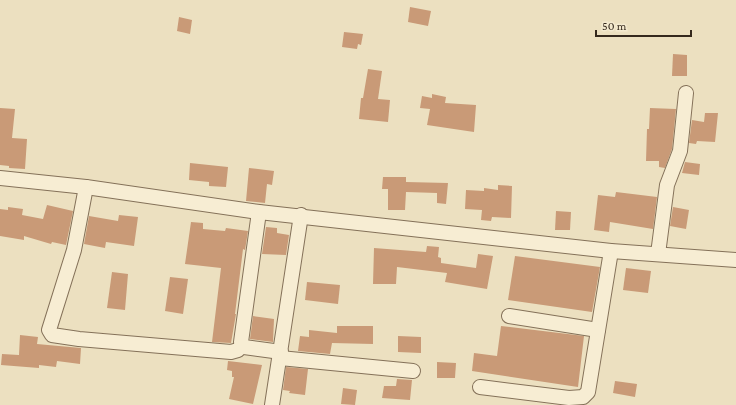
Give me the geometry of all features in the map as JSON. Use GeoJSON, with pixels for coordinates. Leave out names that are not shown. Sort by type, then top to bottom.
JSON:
{"type":"FeatureCollection","features":[{"type":"Feature","properties":{"kind":"street"},"geometry":{"type":"LineString","coordinates":[[658,254],[667,185],[680,151],[686,93]]}},
{"type":"Feature","properties":{"kind":"street"},"geometry":{"type":"LineString","coordinates":[[0,178],[86,187],[259,212],[301,215],[611,251],[736,260]]}},
{"type":"Feature","properties":{"kind":"street"},"geometry":{"type":"LineString","coordinates":[[86,187],[74,250],[50,333],[52,335],[78,339],[231,352],[238,350],[242,345]]}},
{"type":"Feature","properties":{"kind":"street"},"geometry":{"type":"LineString","coordinates":[[259,212],[240,342],[242,345],[244,347],[280,355],[413,371]]}},
{"type":"Feature","properties":{"kind":"street"},"geometry":{"type":"LineString","coordinates":[[272,405],[301,215]]}},
{"type":"Feature","properties":{"kind":"street"},"geometry":{"type":"LineString","coordinates":[[480,387],[570,398],[583,397],[588,392],[611,251]]}},
{"type":"Feature","properties":{"kind":"street"},"geometry":{"type":"LineString","coordinates":[[509,316],[598,330]]}},
{"type":"Feature","properties":{"kind":"building"},"geometry":{"type":"Polygon","coordinates":[[[410,7],[431,11],[428,26],[408,22],[410,7]]]}},
{"type":"Feature","properties":{"kind":"building"},"geometry":{"type":"Polygon","coordinates":[[[179,17],[192,20],[190,34],[177,31],[179,17]]]}},
{"type":"Feature","properties":{"kind":"building"},"geometry":{"type":"Polygon","coordinates":[[[344,32],[363,34],[361,45],[358,44],[357,49],[342,47],[344,32]]]}},
{"type":"Feature","properties":{"kind":"building"},"geometry":{"type":"Polygon","coordinates":[[[673,54],[687,55],[687,76],[672,76],[673,54]]]}},
{"type":"Feature","properties":{"kind":"building"},"geometry":{"type":"Polygon","coordinates":[[[368,69],[382,71],[378,99],[390,100],[388,122],[359,119],[361,98],[363,98],[368,69]]]}},
{"type":"Feature","properties":{"kind":"building"},"geometry":{"type":"Polygon","coordinates":[[[432,94],[446,97],[445,103],[476,105],[474,132],[427,125],[430,109],[420,108],[422,96],[432,98],[432,94]]]}},
{"type":"Feature","properties":{"kind":"building"},"geometry":{"type":"Polygon","coordinates":[[[0,108],[15,109],[12,138],[27,139],[25,169],[9,168],[9,166],[0,165],[0,108]]]}},
{"type":"Feature","properties":{"kind":"building"},"geometry":{"type":"Polygon","coordinates":[[[650,108],[676,109],[672,149],[665,168],[659,167],[659,161],[646,161],[647,129],[649,129],[650,108]]]}},
{"type":"Feature","properties":{"kind":"building"},"geometry":{"type":"Polygon","coordinates":[[[705,113],[718,113],[715,142],[697,141],[696,144],[689,143],[692,120],[704,122],[705,113]]]}},
{"type":"Feature","properties":{"kind":"building"},"geometry":{"type":"Polygon","coordinates":[[[685,162],[700,164],[699,175],[682,173],[685,162]]]}},
{"type":"Feature","properties":{"kind":"building"},"geometry":{"type":"Polygon","coordinates":[[[190,163],[228,167],[226,187],[209,186],[209,182],[189,180],[190,163]]]}},
{"type":"Feature","properties":{"kind":"building"},"geometry":{"type":"Polygon","coordinates":[[[249,168],[274,171],[272,185],[267,184],[265,203],[246,201],[249,168]]]}},
{"type":"Feature","properties":{"kind":"building"},"geometry":{"type":"Polygon","coordinates":[[[383,177],[406,177],[406,182],[448,183],[446,204],[437,203],[437,193],[406,192],[405,210],[388,210],[388,189],[382,189],[383,177]]]}},
{"type":"Feature","properties":{"kind":"building"},"geometry":{"type":"Polygon","coordinates":[[[498,185],[512,186],[511,218],[492,217],[491,221],[481,220],[482,210],[465,209],[466,190],[484,191],[484,188],[498,190],[498,185]]]}},
{"type":"Feature","properties":{"kind":"building"},"geometry":{"type":"Polygon","coordinates":[[[616,192],[657,197],[653,229],[610,222],[609,232],[594,230],[598,195],[615,197],[616,192]]]}},
{"type":"Feature","properties":{"kind":"building"},"geometry":{"type":"Polygon","coordinates":[[[47,205],[73,211],[66,245],[52,242],[51,244],[24,236],[24,240],[0,236],[0,209],[8,210],[8,207],[23,209],[22,215],[43,219],[47,205]]]}},
{"type":"Feature","properties":{"kind":"building"},"geometry":{"type":"Polygon","coordinates":[[[673,207],[689,210],[686,229],[670,226],[673,207]]]}},
{"type":"Feature","properties":{"kind":"building"},"geometry":{"type":"Polygon","coordinates":[[[556,211],[571,212],[570,230],[555,230],[556,211]]]}},
{"type":"Feature","properties":{"kind":"building"},"geometry":{"type":"Polygon","coordinates":[[[119,215],[138,217],[134,246],[106,242],[105,248],[84,244],[89,216],[118,221],[119,215]]]}},
{"type":"Feature","properties":{"kind":"building"},"geometry":{"type":"Polygon","coordinates":[[[191,222],[203,223],[203,229],[225,231],[226,228],[248,231],[245,250],[243,249],[236,314],[231,343],[212,342],[221,268],[185,264],[191,222]]]}},
{"type":"Feature","properties":{"kind":"building"},"geometry":{"type":"Polygon","coordinates":[[[266,227],[277,228],[277,233],[289,235],[286,255],[262,254],[266,227]]]}},
{"type":"Feature","properties":{"kind":"building"},"geometry":{"type":"Polygon","coordinates":[[[427,246],[439,247],[438,257],[441,258],[441,263],[476,268],[478,254],[493,256],[487,289],[445,282],[447,273],[397,267],[396,284],[373,284],[374,248],[426,252],[427,246]]]}},
{"type":"Feature","properties":{"kind":"building"},"geometry":{"type":"Polygon","coordinates":[[[515,256],[600,267],[592,312],[508,300],[515,256]]]}},
{"type":"Feature","properties":{"kind":"building"},"geometry":{"type":"Polygon","coordinates":[[[626,268],[651,271],[648,293],[623,290],[626,268]]]}},
{"type":"Feature","properties":{"kind":"building"},"geometry":{"type":"Polygon","coordinates":[[[112,272],[128,274],[125,310],[107,308],[112,272]]]}},
{"type":"Feature","properties":{"kind":"building"},"geometry":{"type":"Polygon","coordinates":[[[170,277],[188,279],[183,314],[165,311],[170,277]]]}},
{"type":"Feature","properties":{"kind":"building"},"geometry":{"type":"Polygon","coordinates":[[[307,282],[340,285],[338,304],[305,300],[307,282]]]}},
{"type":"Feature","properties":{"kind":"building"},"geometry":{"type":"Polygon","coordinates":[[[253,316],[274,319],[273,342],[250,339],[253,316]]]}},
{"type":"Feature","properties":{"kind":"building"},"geometry":{"type":"Polygon","coordinates":[[[337,326],[373,326],[373,344],[332,343],[330,354],[298,351],[300,336],[309,337],[309,330],[337,333],[337,326]]]}},
{"type":"Feature","properties":{"kind":"building"},"geometry":{"type":"Polygon","coordinates":[[[501,326],[584,336],[578,387],[472,371],[474,353],[497,356],[501,326]]]}},
{"type":"Feature","properties":{"kind":"building"},"geometry":{"type":"Polygon","coordinates":[[[20,335],[38,337],[37,344],[81,348],[80,364],[57,361],[56,367],[39,365],[39,368],[1,365],[2,354],[19,355],[20,335]]]}},
{"type":"Feature","properties":{"kind":"building"},"geometry":{"type":"Polygon","coordinates":[[[398,336],[421,337],[421,353],[398,352],[398,336]]]}},
{"type":"Feature","properties":{"kind":"building"},"geometry":{"type":"Polygon","coordinates":[[[228,361],[262,365],[253,404],[229,399],[234,377],[232,377],[232,371],[227,370],[228,361]]]}},
{"type":"Feature","properties":{"kind":"building"},"geometry":{"type":"Polygon","coordinates":[[[437,362],[456,363],[455,378],[437,378],[437,362]]]}},
{"type":"Feature","properties":{"kind":"building"},"geometry":{"type":"Polygon","coordinates":[[[286,367],[308,369],[305,395],[289,393],[290,391],[283,390],[286,367]]]}},
{"type":"Feature","properties":{"kind":"building"},"geometry":{"type":"Polygon","coordinates":[[[397,379],[412,380],[410,400],[382,398],[384,386],[396,386],[397,379]]]}},
{"type":"Feature","properties":{"kind":"building"},"geometry":{"type":"Polygon","coordinates":[[[615,381],[637,384],[635,397],[613,393],[615,381]]]}},
{"type":"Feature","properties":{"kind":"building"},"geometry":{"type":"Polygon","coordinates":[[[343,388],[357,390],[355,405],[341,404],[343,388]]]}}]}
